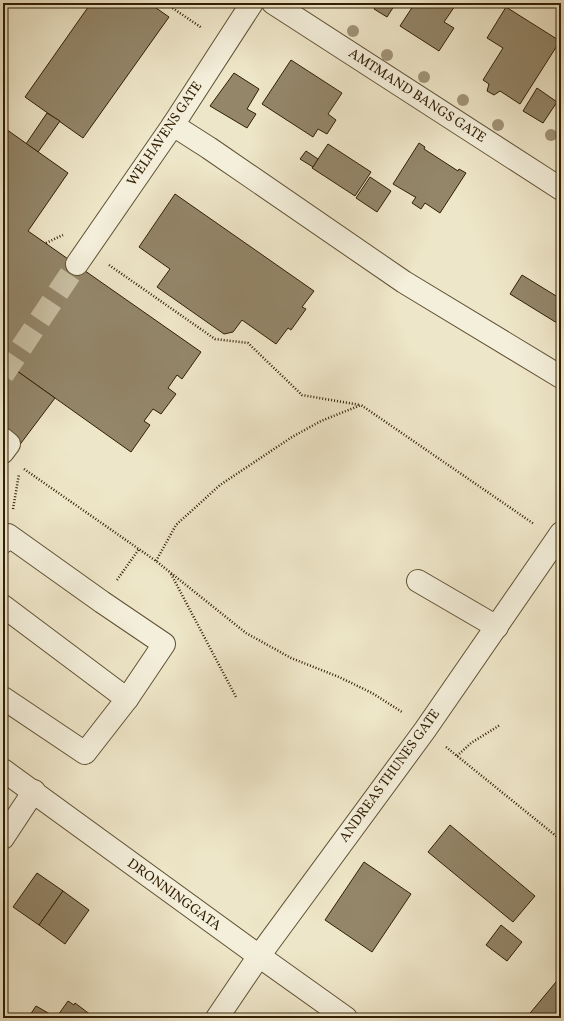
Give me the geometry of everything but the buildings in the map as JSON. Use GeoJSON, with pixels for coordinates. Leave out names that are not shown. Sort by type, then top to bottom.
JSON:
{"type":"FeatureCollection","features":[{"type":"Feature","properties":{"kind":"street","name":"WELHAVENS GATE"},"geometry":{"type":"LineString","coordinates":[[82,257],[172,125],[252,3]]}},
{"type":"Feature","properties":{"kind":"street","name":"AMTMAND BANGS GATE"},"geometry":{"type":"LineString","coordinates":[[272,3],[561,189]]}},
{"type":"Feature","properties":{"kind":"street"},"geometry":{"type":"LineString","coordinates":[[172,125],[209,148],[404,282],[561,377]]}},
{"type":"Feature","properties":{"kind":"street"},"geometry":{"type":"LineString","coordinates":[[3,439],[9,444],[3,452]]}},
{"type":"Feature","properties":{"kind":"street","name":"ANDREAS THUNES GATE"},"geometry":{"type":"LineString","coordinates":[[217,1018],[259,956],[425,730],[559,536]]}},
{"type":"Feature","properties":{"kind":"street"},"geometry":{"type":"LineString","coordinates":[[3,698],[85,753],[127,699],[164,644],[6,538]]}},
{"type":"Feature","properties":{"kind":"street"},"geometry":{"type":"LineString","coordinates":[[418,581],[497,627]]}},
{"type":"Feature","properties":{"kind":"street"},"geometry":{"type":"LineString","coordinates":[[3,606],[127,699]]}},
{"type":"Feature","properties":{"kind":"street","name":"DRONNINGGATA"},"geometry":{"type":"LineString","coordinates":[[3,770],[346,1018]]}},
{"type":"Feature","properties":{"kind":"street"},"geometry":{"type":"LineString","coordinates":[[3,838],[34,791]]}},
{"type":"Feature","properties":{"kind":"path"},"geometry":{"type":"LineString","coordinates":[[165,3],[226,44]]}},
{"type":"Feature","properties":{"kind":"path"},"geometry":{"type":"LineString","coordinates":[[46,243],[64,234],[82,257],[215,339],[248,343],[302,395],[361,405],[559,536]]}},
{"type":"Feature","properties":{"kind":"path"},"geometry":{"type":"LineString","coordinates":[[156,561],[176,525],[220,485],[292,437],[321,422],[361,405]]}},
{"type":"Feature","properties":{"kind":"path"},"geometry":{"type":"LineString","coordinates":[[20,466],[170,571],[246,633],[291,658],[339,677],[372,693],[402,712]]}},
{"type":"Feature","properties":{"kind":"path"},"geometry":{"type":"LineString","coordinates":[[6,538],[19,474]]}},
{"type":"Feature","properties":{"kind":"path"},"geometry":{"type":"LineString","coordinates":[[102,602],[139,550]]}},
{"type":"Feature","properties":{"kind":"path"},"geometry":{"type":"LineString","coordinates":[[170,571],[236,697]]}},
{"type":"Feature","properties":{"kind":"path"},"geometry":{"type":"LineString","coordinates":[[457,756],[471,743],[500,725]]}},
{"type":"Feature","properties":{"kind":"path"},"geometry":{"type":"LineString","coordinates":[[441,743],[561,840]]}},
{"type":"Feature","properties":{"kind":"tunnel"},"geometry":{"type":"LineString","coordinates":[[3,375],[77,264]]}}]}
